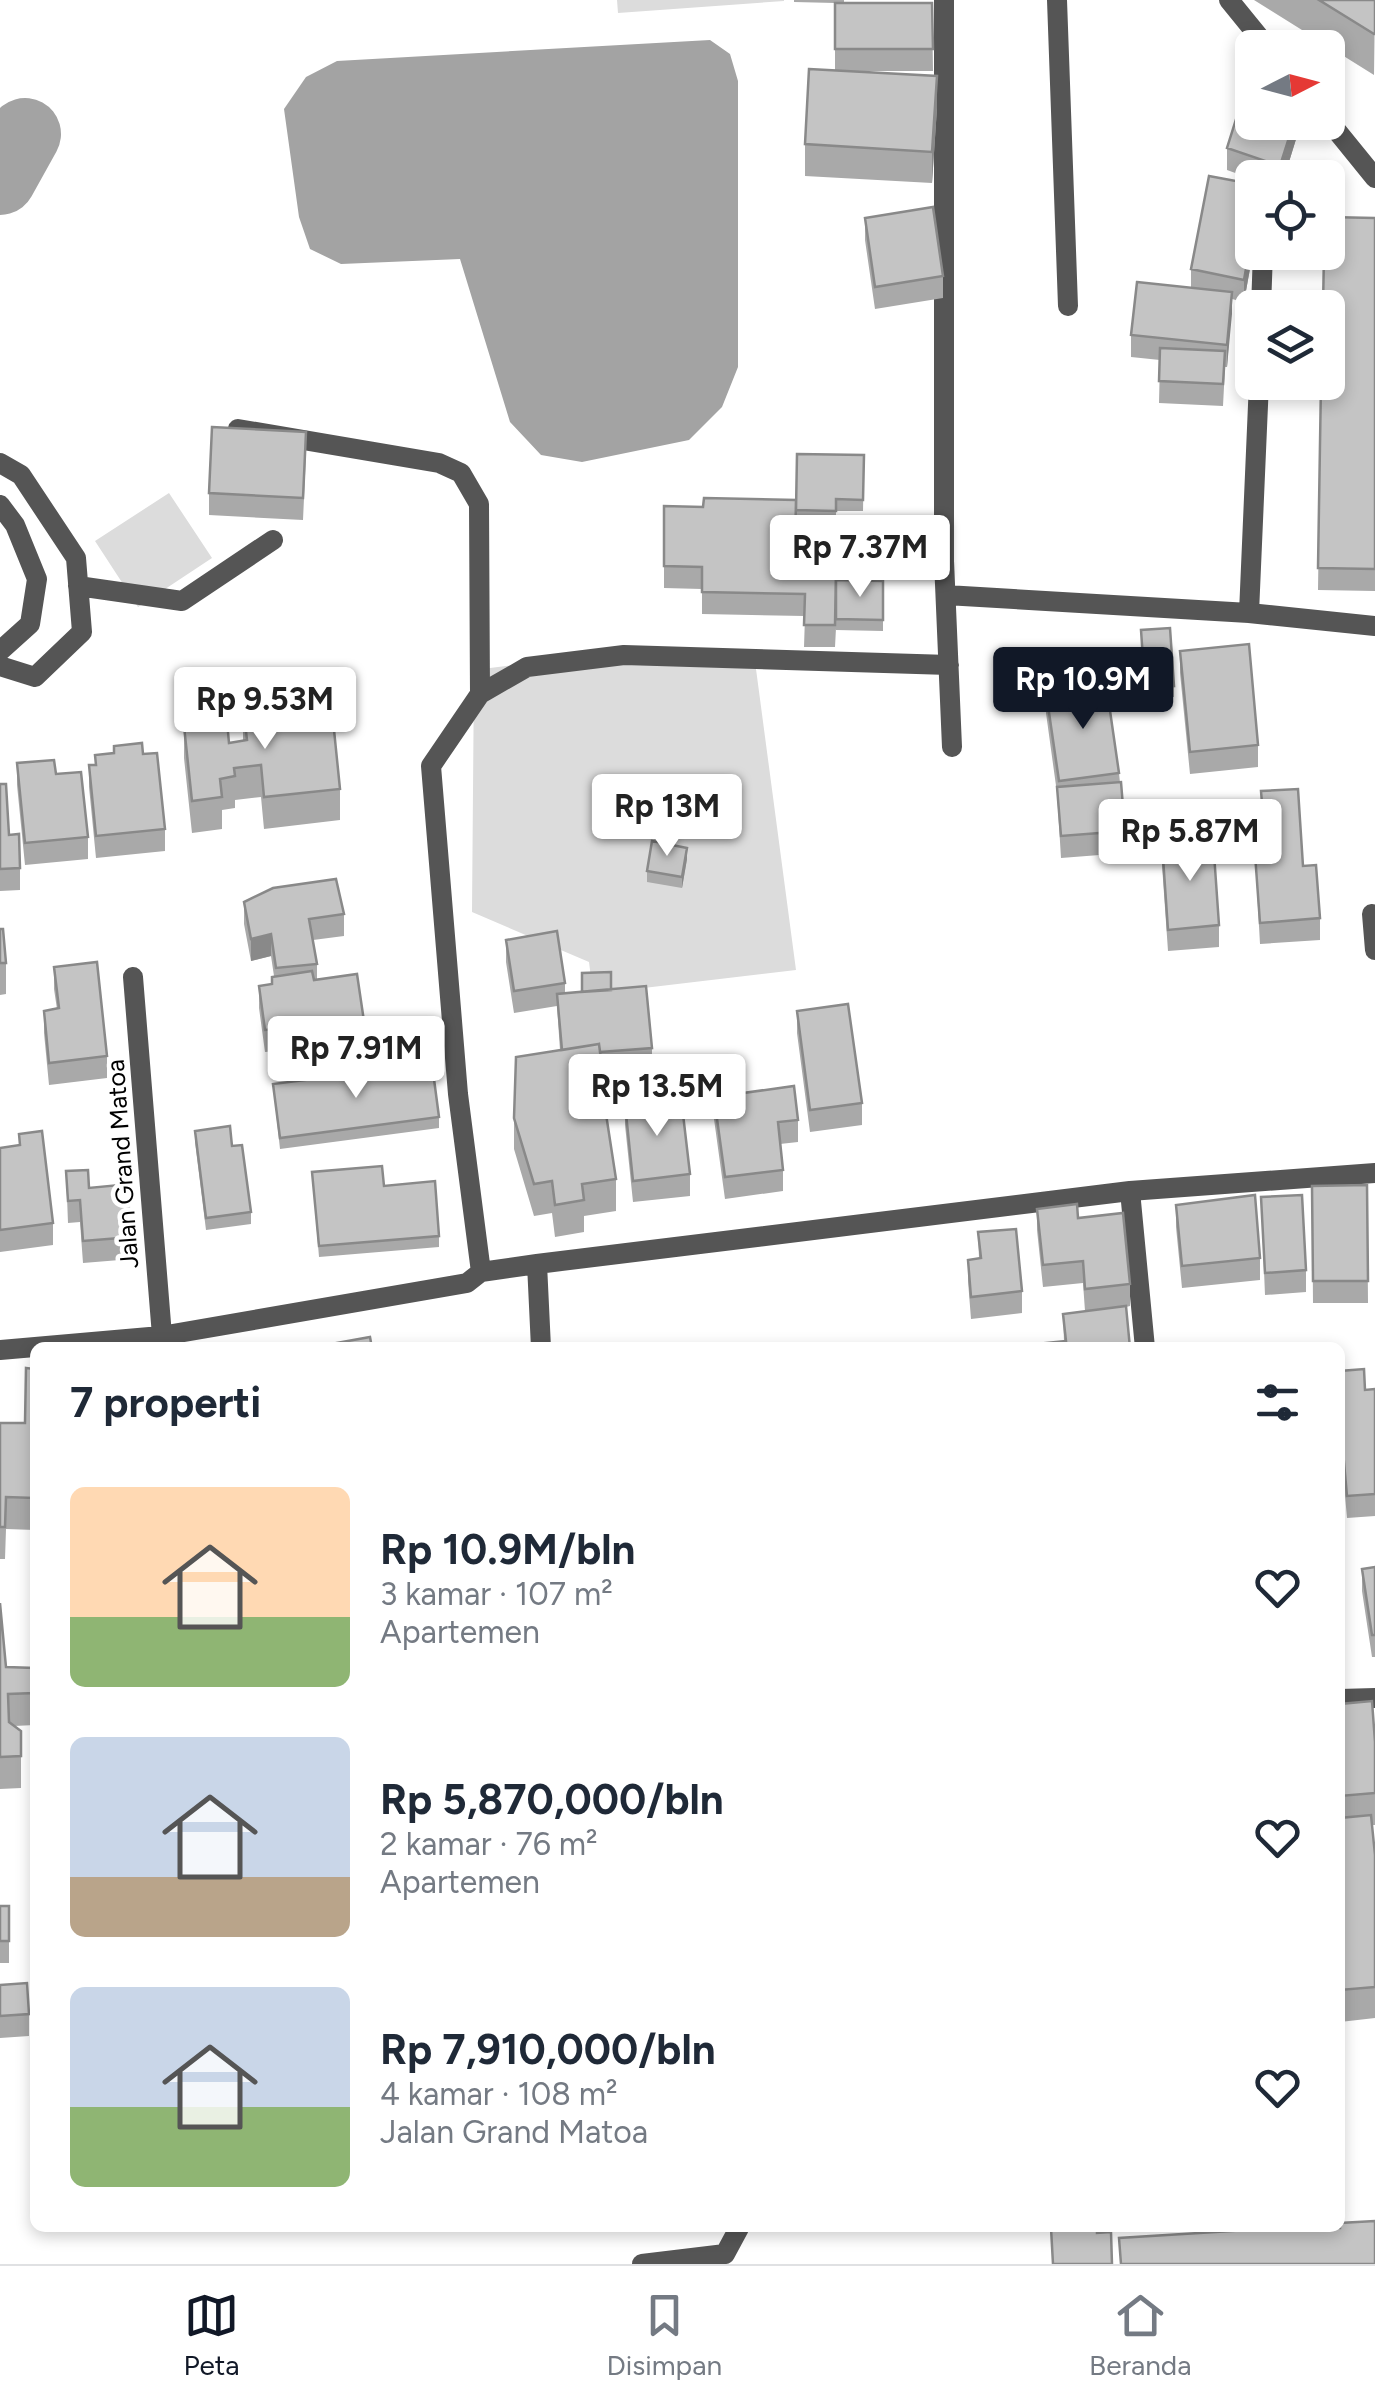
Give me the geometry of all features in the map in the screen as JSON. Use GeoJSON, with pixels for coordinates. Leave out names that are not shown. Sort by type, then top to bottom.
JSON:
{"type":"FeatureCollection","features":[{"type":"Feature","properties":{"kind":"street"},"geometry":{"type":"LineString","coordinates":[[944,0],[944,562],[952,747]]}},
{"type":"Feature","properties":{"kind":"street"},"geometry":{"type":"LineString","coordinates":[[1057,0],[1068,306]]}},
{"type":"Feature","properties":{"kind":"street"},"geometry":{"type":"LineString","coordinates":[[1230,0],[1254,30]]}},
{"type":"Feature","properties":{"kind":"street"},"geometry":{"type":"LineString","coordinates":[[1344,140],[1375,178]]}},
{"type":"Feature","properties":{"kind":"street"},"geometry":{"type":"LineString","coordinates":[[1249,613],[1257,400]]}},
{"type":"Feature","properties":{"kind":"street"},"geometry":{"type":"LineString","coordinates":[[238,428],[439,463],[461,473],[479,504],[480,694]]}},
{"type":"Feature","properties":{"kind":"street"},"geometry":{"type":"LineString","coordinates":[[0,463],[21,475],[76,558],[82,632],[35,677],[0,666]]}},
{"type":"Feature","properties":{"kind":"street"},"geometry":{"type":"LineString","coordinates":[[0,505],[15,525],[37,579],[30,624],[0,650]]}},
{"type":"Feature","properties":{"kind":"street"},"geometry":{"type":"LineString","coordinates":[[78,586],[182,600],[273,540]]}},
{"type":"Feature","properties":{"kind":"street"},"geometry":{"type":"LineString","coordinates":[[810,553],[944,562]]}},
{"type":"Feature","properties":{"kind":"street"},"geometry":{"type":"LineString","coordinates":[[946,596],[1249,613],[1375,626]]}},
{"type":"Feature","properties":{"kind":"street"},"geometry":{"type":"LineString","coordinates":[[482,1272],[458,1094],[431,766],[480,694],[527,667],[624,654],[949,665]]}},
{"type":"Feature","properties":{"kind":"street"},"geometry":{"type":"LineString","coordinates":[[1372,914],[1375,950]]}},
{"type":"Feature","properties":{"kind":"street","name":"Jalan Grand Matoa"},"geometry":{"type":"LineString","coordinates":[[133,977],[162,1342]]}},
{"type":"Feature","properties":{"kind":"street"},"geometry":{"type":"LineString","coordinates":[[162,1342],[467,1284],[482,1272],[537,1264],[1130,1190],[1375,1172]]}},
{"type":"Feature","properties":{"kind":"street"},"geometry":{"type":"LineString","coordinates":[[1130,1190],[1145,1342]]}},
{"type":"Feature","properties":{"kind":"street"},"geometry":{"type":"LineString","coordinates":[[537,1264],[541,1342]]}},
{"type":"Feature","properties":{"kind":"street"},"geometry":{"type":"LineString","coordinates":[[0,1350],[30,1349]]}},
{"type":"Feature","properties":{"kind":"street"},"geometry":{"type":"LineString","coordinates":[[1345,1699],[1375,1698]]}},
{"type":"Feature","properties":{"kind":"street"},"geometry":{"type":"LineString","coordinates":[[642,2264],[725,2254],[737,2232]]}},
{"type":"Feature","properties":{"kind":"shaded area"},"geometry":{"type":"Polygon","coordinates":[[[617,0],[784,0],[784,1],[618,13],[617,0]]]}},
{"type":"Feature","properties":{"kind":"shaded area"},"geometry":{"type":"Polygon","coordinates":[[[710,40],[730,54],[738,81],[738,367],[722,407],[689,440],[582,462],[541,455],[510,422],[460,259],[341,264],[310,249],[299,217],[284,109],[306,77],[337,61],[710,40]]]}},
{"type":"Feature","properties":{"kind":"shaded area"},"geometry":{"type":"Polygon","coordinates":[[[169,493],[212,558],[138,607],[95,541],[169,493]]]}},
{"type":"Feature","properties":{"kind":"shaded area"},"geometry":{"type":"Polygon","coordinates":[[[649,648],[756,669],[796,970],[593,994],[589,962],[472,912],[474,670],[649,648]]]}},
{"type":"Feature","properties":{"kind":"building"},"geometry":{"type":"Polygon","coordinates":[[[1319,0],[1375,0],[1375,33],[1374,34],[1319,0]]]}},
{"type":"Feature","properties":{"kind":"building"},"geometry":{"type":"Polygon","coordinates":[[[835,3],[932,3],[933,49],[835,49],[835,3]]]}},
{"type":"Feature","properties":{"kind":"building"},"geometry":{"type":"Polygon","coordinates":[[[809,69],[937,76],[932,152],[805,144],[809,69]]]}},
{"type":"Feature","properties":{"kind":"building"},"geometry":{"type":"Polygon","coordinates":[[[1235,122],[1235,140],[1288,140],[1282,160],[1262,160],[1227,148],[1235,122]]]}},
{"type":"Feature","properties":{"kind":"building"},"geometry":{"type":"Polygon","coordinates":[[[1209,176],[1235,181],[1235,270],[1246,270],[1244,280],[1191,269],[1209,176]]]}},
{"type":"Feature","properties":{"kind":"building"},"geometry":{"type":"Polygon","coordinates":[[[933,207],[943,276],[875,287],[865,218],[933,207]]]}},
{"type":"Feature","properties":{"kind":"building"},"geometry":{"type":"Polygon","coordinates":[[[1345,217],[1375,218],[1375,569],[1318,568],[1321,400],[1345,400],[1345,290],[1323,290],[1324,270],[1345,270],[1345,217]]]}},
{"type":"Feature","properties":{"kind":"building"},"geometry":{"type":"Polygon","coordinates":[[[1137,282],[1232,292],[1227,345],[1131,335],[1137,282]]]}},
{"type":"Feature","properties":{"kind":"building"},"geometry":{"type":"Polygon","coordinates":[[[1160,348],[1225,351],[1223,384],[1159,381],[1160,348]]]}},
{"type":"Feature","properties":{"kind":"building"},"geometry":{"type":"Polygon","coordinates":[[[212,427],[306,432],[303,498],[209,493],[212,427]]]}},
{"type":"Feature","properties":{"kind":"building"},"geometry":{"type":"Polygon","coordinates":[[[797,454],[864,455],[863,500],[836,499],[836,511],[796,510],[797,454]]]}},
{"type":"Feature","properties":{"kind":"building"},"geometry":{"type":"Polygon","coordinates":[[[704,498],[796,500],[795,549],[825,549],[825,568],[836,569],[835,625],[804,625],[805,594],[702,592],[702,567],[664,566],[664,506],[703,507],[704,498]]]}},
{"type":"Feature","properties":{"kind":"building"},"geometry":{"type":"Polygon","coordinates":[[[836,580],[883,581],[883,620],[836,619],[836,580]]]}},
{"type":"Feature","properties":{"kind":"building"},"geometry":{"type":"Polygon","coordinates":[[[1170,628],[1174,686],[1145,688],[1141,630],[1170,628]]]}},
{"type":"Feature","properties":{"kind":"building"},"geometry":{"type":"Polygon","coordinates":[[[1249,644],[1258,745],[1190,752],[1180,651],[1249,644]]]}},
{"type":"Feature","properties":{"kind":"building"},"geometry":{"type":"Polygon","coordinates":[[[1106,683],[1119,773],[1059,781],[1046,692],[1106,683]]]}},
{"type":"Feature","properties":{"kind":"building"},"geometry":{"type":"Polygon","coordinates":[[[299,698],[302,724],[333,720],[340,789],[264,797],[261,765],[234,768],[235,776],[220,779],[222,797],[192,801],[184,726],[227,721],[229,743],[247,740],[243,704],[299,698]]]}},
{"type":"Feature","properties":{"kind":"building"},"geometry":{"type":"Polygon","coordinates":[[[142,743],[143,754],[157,753],[165,829],[96,836],[89,765],[96,765],[95,755],[114,753],[114,746],[142,743]]]}},
{"type":"Feature","properties":{"kind":"building"},"geometry":{"type":"Polygon","coordinates":[[[54,760],[56,774],[81,772],[88,837],[25,843],[17,763],[54,760]]]}},
{"type":"Feature","properties":{"kind":"building"},"geometry":{"type":"Polygon","coordinates":[[[1121,782],[1125,831],[1061,836],[1057,787],[1121,782]]]}},
{"type":"Feature","properties":{"kind":"building"},"geometry":{"type":"Polygon","coordinates":[[[0,784],[6,784],[9,835],[19,834],[20,868],[0,869],[0,784]]]}},
{"type":"Feature","properties":{"kind":"building"},"geometry":{"type":"Polygon","coordinates":[[[1298,789],[1303,866],[1316,865],[1320,918],[1260,923],[1255,854],[1266,853],[1261,791],[1298,789]]]}},
{"type":"Feature","properties":{"kind":"building"},"geometry":{"type":"Polygon","coordinates":[[[1213,839],[1219,925],[1168,930],[1162,843],[1213,839]]]}},
{"type":"Feature","properties":{"kind":"building"},"geometry":{"type":"Polygon","coordinates":[[[652,841],[687,848],[682,877],[647,871],[652,841]]]}},
{"type":"Feature","properties":{"kind":"building"},"geometry":{"type":"Polygon","coordinates":[[[336,879],[344,914],[309,919],[317,964],[276,968],[271,934],[251,939],[244,902],[273,888],[336,879]]]}},
{"type":"Feature","properties":{"kind":"building"},"geometry":{"type":"Polygon","coordinates":[[[3,929],[6,963],[0,963],[3,929]]]}},
{"type":"Feature","properties":{"kind":"building"},"geometry":{"type":"Polygon","coordinates":[[[557,931],[565,983],[514,991],[506,940],[557,931]]]}},
{"type":"Feature","properties":{"kind":"building"},"geometry":{"type":"Polygon","coordinates":[[[97,962],[107,1056],[49,1063],[44,1011],[59,1008],[54,967],[97,962]]]}},
{"type":"Feature","properties":{"kind":"building"},"geometry":{"type":"Polygon","coordinates":[[[312,971],[314,980],[357,974],[365,1028],[315,1034],[317,1048],[280,1053],[277,1029],[265,1030],[259,986],[272,984],[272,977],[312,971]]]}},
{"type":"Feature","properties":{"kind":"building"},"geometry":{"type":"Polygon","coordinates":[[[611,972],[611,990],[582,992],[582,973],[611,972]]]}},
{"type":"Feature","properties":{"kind":"building"},"geometry":{"type":"Polygon","coordinates":[[[646,986],[652,1048],[600,1052],[599,1044],[562,1050],[557,994],[646,986]]]}},
{"type":"Feature","properties":{"kind":"building"},"geometry":{"type":"Polygon","coordinates":[[[848,1004],[862,1103],[810,1110],[797,1011],[848,1004]]]}},
{"type":"Feature","properties":{"kind":"building"},"geometry":{"type":"Polygon","coordinates":[[[599,1044],[603,1073],[590,1074],[593,1090],[602,1088],[616,1179],[582,1184],[584,1200],[555,1205],[552,1181],[534,1184],[514,1118],[516,1057],[599,1044]]]}},
{"type":"Feature","properties":{"kind":"building"},"geometry":{"type":"Polygon","coordinates":[[[432,1064],[439,1117],[280,1138],[273,1084],[432,1064]]]}},
{"type":"Feature","properties":{"kind":"building"},"geometry":{"type":"Polygon","coordinates":[[[794,1086],[798,1120],[778,1122],[783,1170],[725,1177],[714,1097],[794,1086]]]}},
{"type":"Feature","properties":{"kind":"building"},"geometry":{"type":"Polygon","coordinates":[[[681,1097],[690,1174],[633,1181],[625,1104],[681,1097]]]}},
{"type":"Feature","properties":{"kind":"building"},"geometry":{"type":"Polygon","coordinates":[[[230,1126],[232,1146],[242,1145],[251,1212],[206,1218],[195,1131],[230,1126]]]}},
{"type":"Feature","properties":{"kind":"building"},"geometry":{"type":"Polygon","coordinates":[[[42,1131],[53,1223],[0,1230],[0,1148],[20,1145],[19,1134],[42,1131]]]}},
{"type":"Feature","properties":{"kind":"building"},"geometry":{"type":"Polygon","coordinates":[[[382,1166],[384,1186],[435,1181],[439,1236],[319,1246],[312,1172],[382,1166]]]}},
{"type":"Feature","properties":{"kind":"building"},"geometry":{"type":"Polygon","coordinates":[[[88,1170],[89,1188],[119,1185],[120,1199],[128,1199],[132,1237],[83,1241],[80,1200],[68,1201],[66,1171],[88,1170]]]}},
{"type":"Feature","properties":{"kind":"building"},"geometry":{"type":"Polygon","coordinates":[[[1367,1185],[1368,1281],[1313,1281],[1312,1186],[1367,1185]]]}},
{"type":"Feature","properties":{"kind":"building"},"geometry":{"type":"Polygon","coordinates":[[[1255,1195],[1260,1258],[1182,1266],[1176,1205],[1255,1195]]]}},
{"type":"Feature","properties":{"kind":"building"},"geometry":{"type":"Polygon","coordinates":[[[1302,1195],[1306,1270],[1265,1273],[1261,1197],[1302,1195]]]}},
{"type":"Feature","properties":{"kind":"building"},"geometry":{"type":"Polygon","coordinates":[[[1077,1204],[1078,1218],[1123,1213],[1130,1284],[1085,1289],[1083,1261],[1043,1265],[1037,1209],[1077,1204]]]}},
{"type":"Feature","properties":{"kind":"building"},"geometry":{"type":"Polygon","coordinates":[[[1016,1229],[1022,1291],[971,1297],[968,1260],[981,1258],[978,1232],[1016,1229]]]}},
{"type":"Feature","properties":{"kind":"building"},"geometry":{"type":"Polygon","coordinates":[[[1126,1306],[1129,1342],[1056,1342],[1066,1341],[1063,1314],[1126,1306]]]}},
{"type":"Feature","properties":{"kind":"building"},"geometry":{"type":"Polygon","coordinates":[[[370,1337],[371,1342],[342,1342],[370,1337]]]}},
{"type":"Feature","properties":{"kind":"building"},"geometry":{"type":"Polygon","coordinates":[[[26,1368],[30,1368],[30,1498],[6,1497],[5,1527],[0,1527],[0,1423],[25,1423],[26,1368]]]}},
{"type":"Feature","properties":{"kind":"building"},"geometry":{"type":"Polygon","coordinates":[[[1364,1369],[1365,1390],[1375,1389],[1375,1494],[1347,1496],[1345,1371],[1364,1369]]]}},
{"type":"Feature","properties":{"kind":"building"},"geometry":{"type":"Polygon","coordinates":[[[1375,1567],[1375,1635],[1372,1635],[1362,1569],[1375,1567]]]}},
{"type":"Feature","properties":{"kind":"building"},"geometry":{"type":"Polygon","coordinates":[[[0,1603],[6,1667],[30,1668],[30,1693],[8,1694],[9,1722],[21,1731],[21,1756],[0,1757],[0,1603]]]}},
{"type":"Feature","properties":{"kind":"building"},"geometry":{"type":"Polygon","coordinates":[[[1372,1701],[1375,1793],[1345,1796],[1345,1704],[1372,1701]]]}},
{"type":"Feature","properties":{"kind":"building"},"geometry":{"type":"Polygon","coordinates":[[[1371,1815],[1375,1855],[1375,1987],[1345,1990],[1345,1818],[1371,1815]]]}},
{"type":"Feature","properties":{"kind":"building"},"geometry":{"type":"Polygon","coordinates":[[[0,1906],[9,1906],[9,1941],[0,1941],[0,1906]]]}},
{"type":"Feature","properties":{"kind":"building"},"geometry":{"type":"Polygon","coordinates":[[[27,1983],[29,2014],[0,2016],[0,1985],[27,1983]]]}},
{"type":"Feature","properties":{"kind":"building"},"geometry":{"type":"Polygon","coordinates":[[[1375,2221],[1375,2264],[1121,2264],[1119,2238],[1216,2232],[1345,2232],[1345,2223],[1375,2221]]]}},
{"type":"Feature","properties":{"kind":"building"},"geometry":{"type":"Polygon","coordinates":[[[1051,2232],[1111,2232],[1112,2264],[1053,2264],[1051,2232]]]}},
{"type":"Feature","properties":{"kind":"waterway"},"geometry":{"type":"LineString","coordinates":[[0,179],[25,134]]}}]}
